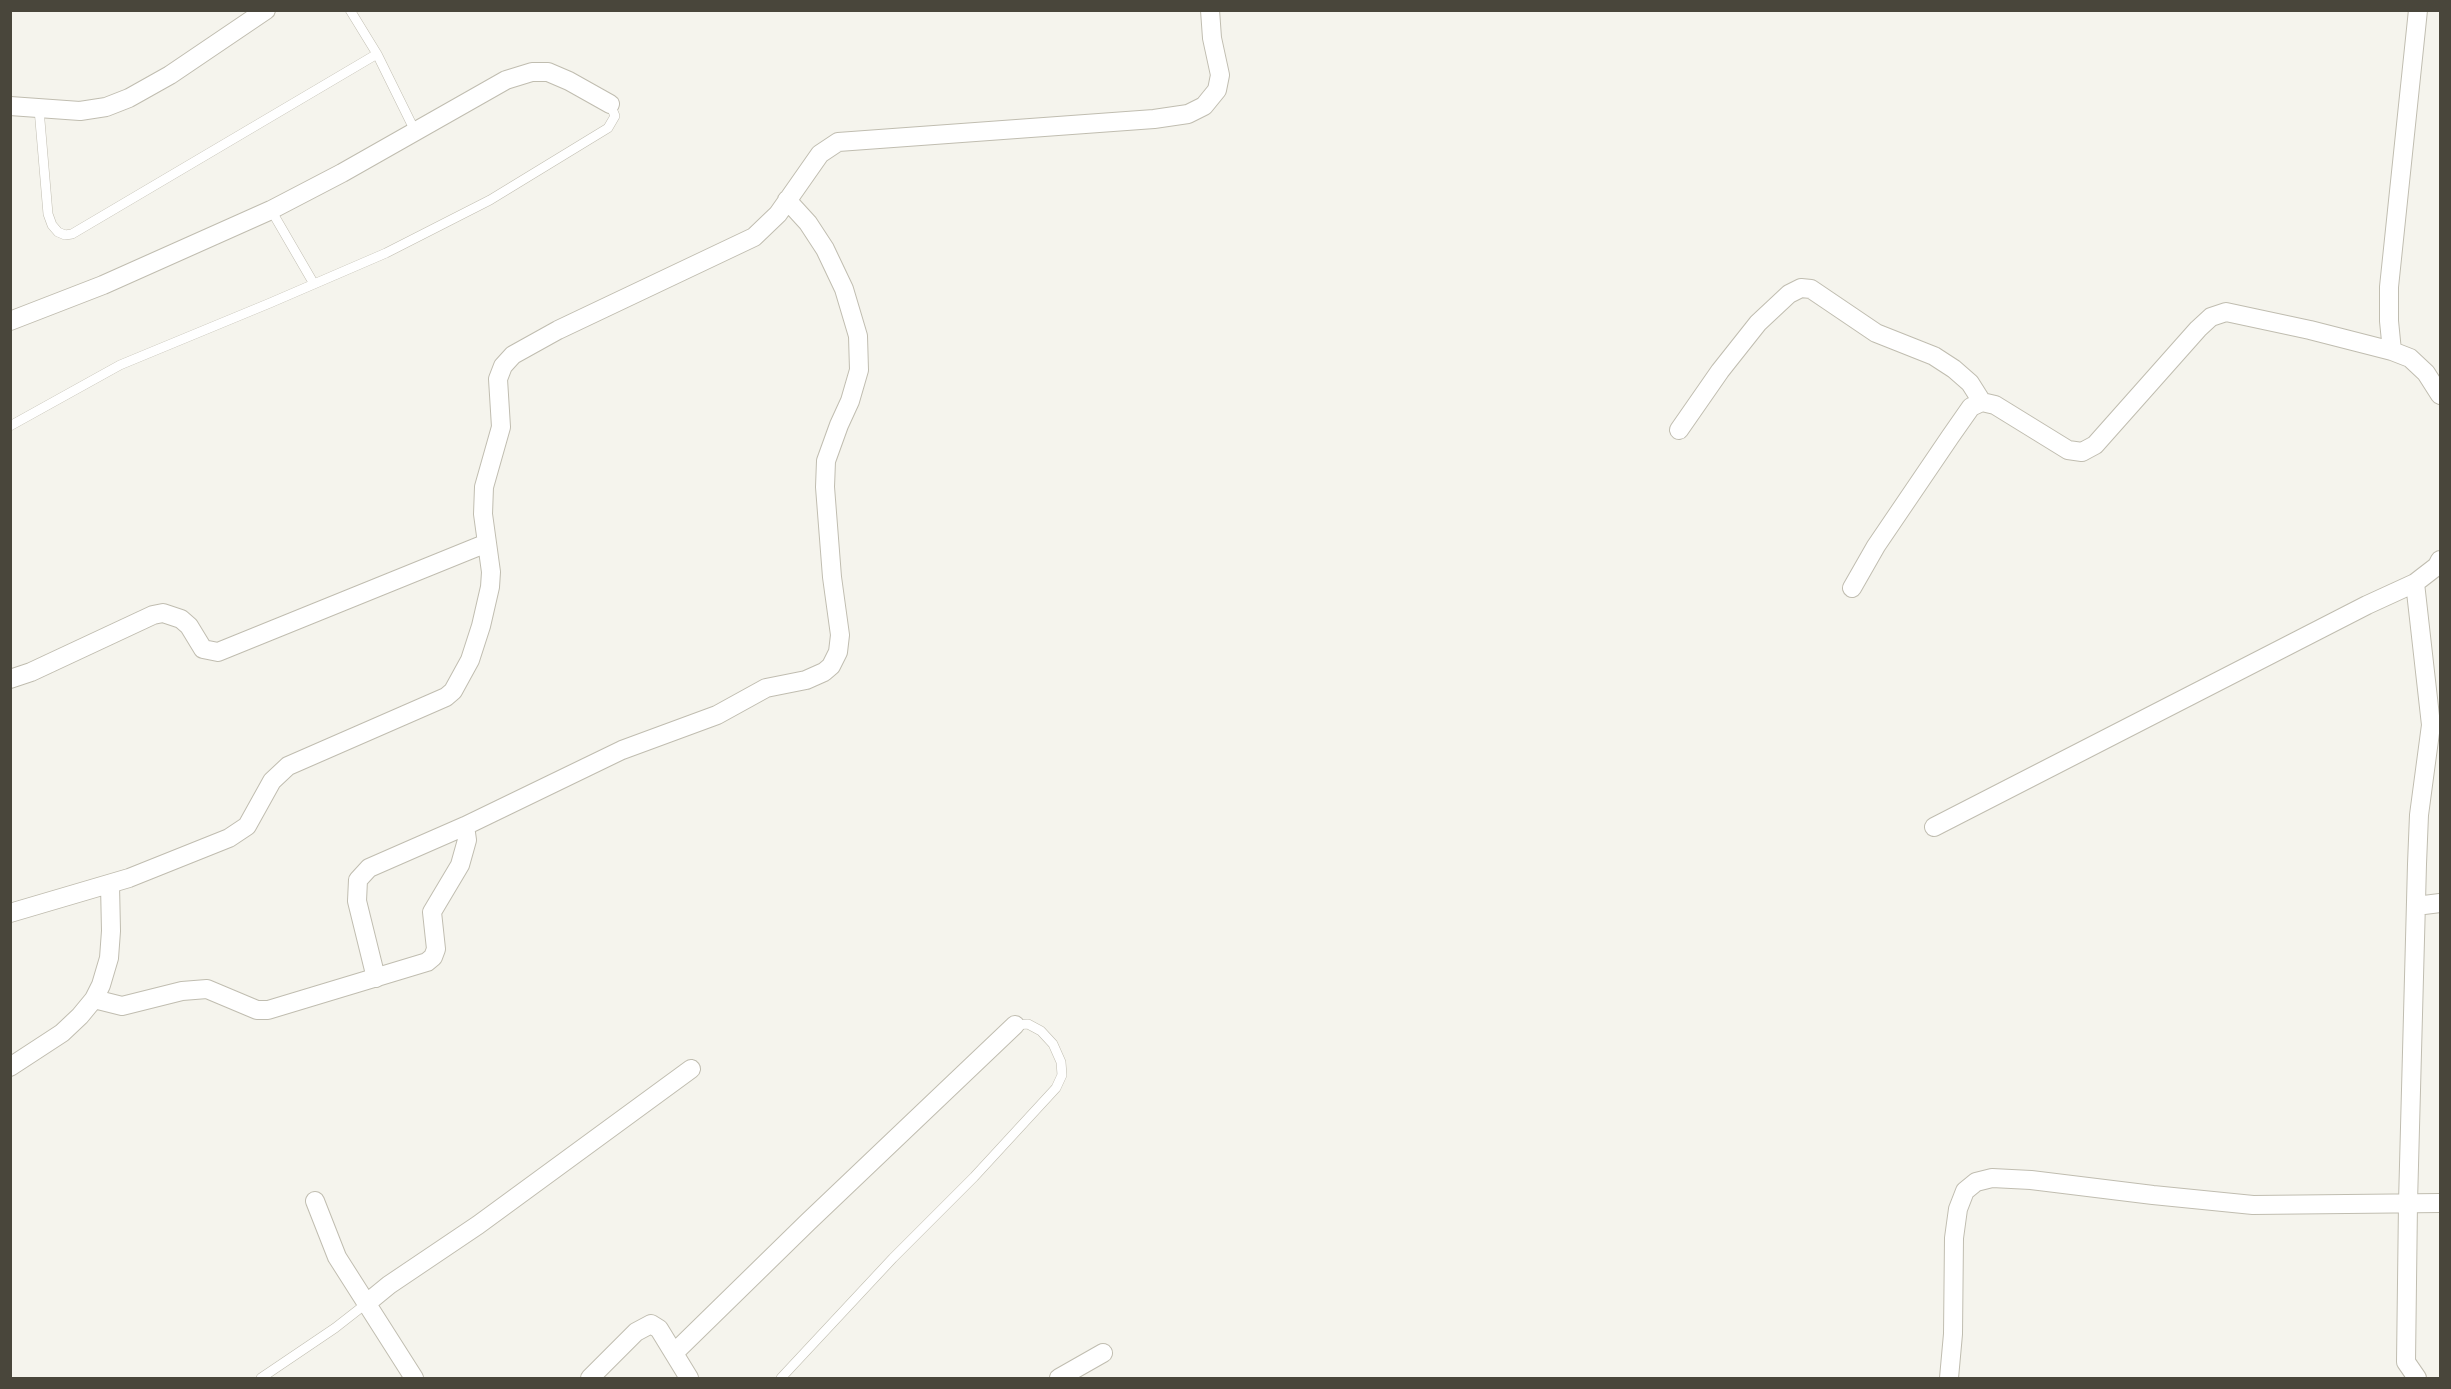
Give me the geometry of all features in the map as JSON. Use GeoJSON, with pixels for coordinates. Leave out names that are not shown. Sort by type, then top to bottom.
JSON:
{"type":"FeatureCollection","features":[{"type":"Feature","properties":{"kind":"street"},"geometry":{"type":"LineString","coordinates":[[10,106],[80,111],[106,107],[129,98],[170,75],[266,10]]}},
{"type":"Feature","properties":{"kind":"street"},"geometry":{"type":"LineString","coordinates":[[10,913],[110,885],[242,831],[272,782],[288,766],[446,697],[453,691],[470,660],[481,626],[491,572],[483,514],[484,487],[501,427],[498,379],[503,366],[513,355],[558,330],[754,237],[773,220],[820,154],[838,142],[1142,120],[1188,114],[1204,106],[1217,90],[1220,75],[1212,38],[1210,10]]}},
{"type":"Feature","properties":{"kind":"street"},"geometry":{"type":"LineString","coordinates":[[2392,351],[2389,287],[2418,10]]}},
{"type":"Feature","properties":{"kind":"street"},"geometry":{"type":"LineString","coordinates":[[10,321],[104,285],[271,210],[342,174],[506,80],[532,72],[548,72],[610,104]]}},
{"type":"Feature","properties":{"kind":"street"},"geometry":{"type":"LineString","coordinates":[[376,978],[357,901],[358,880],[369,868],[465,826],[622,750],[717,715],[766,688],[806,680],[824,672],[835,659],[840,635],[832,577],[825,487],[826,461],[850,401],[859,370],[858,336],[844,289],[825,249],[808,223],[787,200]]}},
{"type":"Feature","properties":{"kind":"street"},"geometry":{"type":"LineString","coordinates":[[1679,430],[1720,371],[1758,323],[1789,294],[1801,288],[1811,289],[1876,333],[1934,356],[1970,383],[1982,402]]}},
{"type":"Feature","properties":{"kind":"street"},"geometry":{"type":"LineString","coordinates":[[1852,588],[1876,546],[1971,407],[1982,402],[1995,405],[2068,450],[2082,452],[2095,445],[2198,328],[2211,317],[2226,312],[2392,351],[2410,358],[2426,373],[2440,395]]}},
{"type":"Feature","properties":{"kind":"street"},"geometry":{"type":"LineString","coordinates":[[10,679],[31,672],[153,615],[163,613],[181,619],[189,626],[203,648],[218,652],[488,543]]}},
{"type":"Feature","properties":{"kind":"street"},"geometry":{"type":"LineString","coordinates":[[1934,827],[2367,605],[2415,584],[2437,566],[2440,560]]}},
{"type":"Feature","properties":{"kind":"street"},"geometry":{"type":"LineString","coordinates":[[2415,584],[2431,725],[2419,815],[2408,1203],[2406,1362],[2417,1378]]}},
{"type":"Feature","properties":{"kind":"street"},"geometry":{"type":"LineString","coordinates":[[94,999],[122,1006],[182,991],[207,989],[257,1010],[267,1010],[427,962],[433,957],[436,949],[432,912],[460,865],[467,840],[465,826]]}},
{"type":"Feature","properties":{"kind":"street"},"geometry":{"type":"LineString","coordinates":[[10,1066],[62,1033],[94,999],[109,958],[110,885]]}},
{"type":"Feature","properties":{"kind":"street"},"geometry":{"type":"LineString","coordinates":[[2416,906],[2440,903]]}},
{"type":"Feature","properties":{"kind":"street"},"geometry":{"type":"LineString","coordinates":[[675,1353],[816,1214],[1015,1025]]}},
{"type":"Feature","properties":{"kind":"street"},"geometry":{"type":"LineString","coordinates":[[367,1303],[691,1069]]}},
{"type":"Feature","properties":{"kind":"street"},"geometry":{"type":"LineString","coordinates":[[1949,1378],[1953,1334],[1954,1238],[1958,1209],[1965,1191],[1976,1182],[1992,1178],[2031,1180],[2154,1196],[2253,1205],[2440,1203]]}},
{"type":"Feature","properties":{"kind":"street"},"geometry":{"type":"LineString","coordinates":[[315,1201],[337,1257],[414,1378]]}},
{"type":"Feature","properties":{"kind":"street"},"geometry":{"type":"LineString","coordinates":[[590,1378],[644,1325],[651,1324],[659,1329],[689,1378]]}},
{"type":"Feature","properties":{"kind":"street"},"geometry":{"type":"LineString","coordinates":[[1059,1378],[1102,1353]]}},
{"type":"Feature","properties":{"kind":"lane"},"geometry":{"type":"LineString","coordinates":[[350,10],[377,54],[415,131]]}},
{"type":"Feature","properties":{"kind":"lane"},"geometry":{"type":"LineString","coordinates":[[39,109],[48,214],[52,225],[58,232],[65,235],[72,234],[377,54]]}},
{"type":"Feature","properties":{"kind":"lane"},"geometry":{"type":"LineString","coordinates":[[10,426],[120,364],[386,253],[479,205],[608,128],[615,116],[610,104]]}},
{"type":"Feature","properties":{"kind":"lane"},"geometry":{"type":"LineString","coordinates":[[271,210],[314,284]]}},
{"type":"Feature","properties":{"kind":"lane"},"geometry":{"type":"LineString","coordinates":[[781,1378],[1056,1088],[1062,1075],[1061,1062],[1053,1044],[1041,1031],[1028,1024],[1015,1025]]}},
{"type":"Feature","properties":{"kind":"lane"},"geometry":{"type":"LineString","coordinates":[[261,1378],[335,1328],[367,1303]]}}]}
